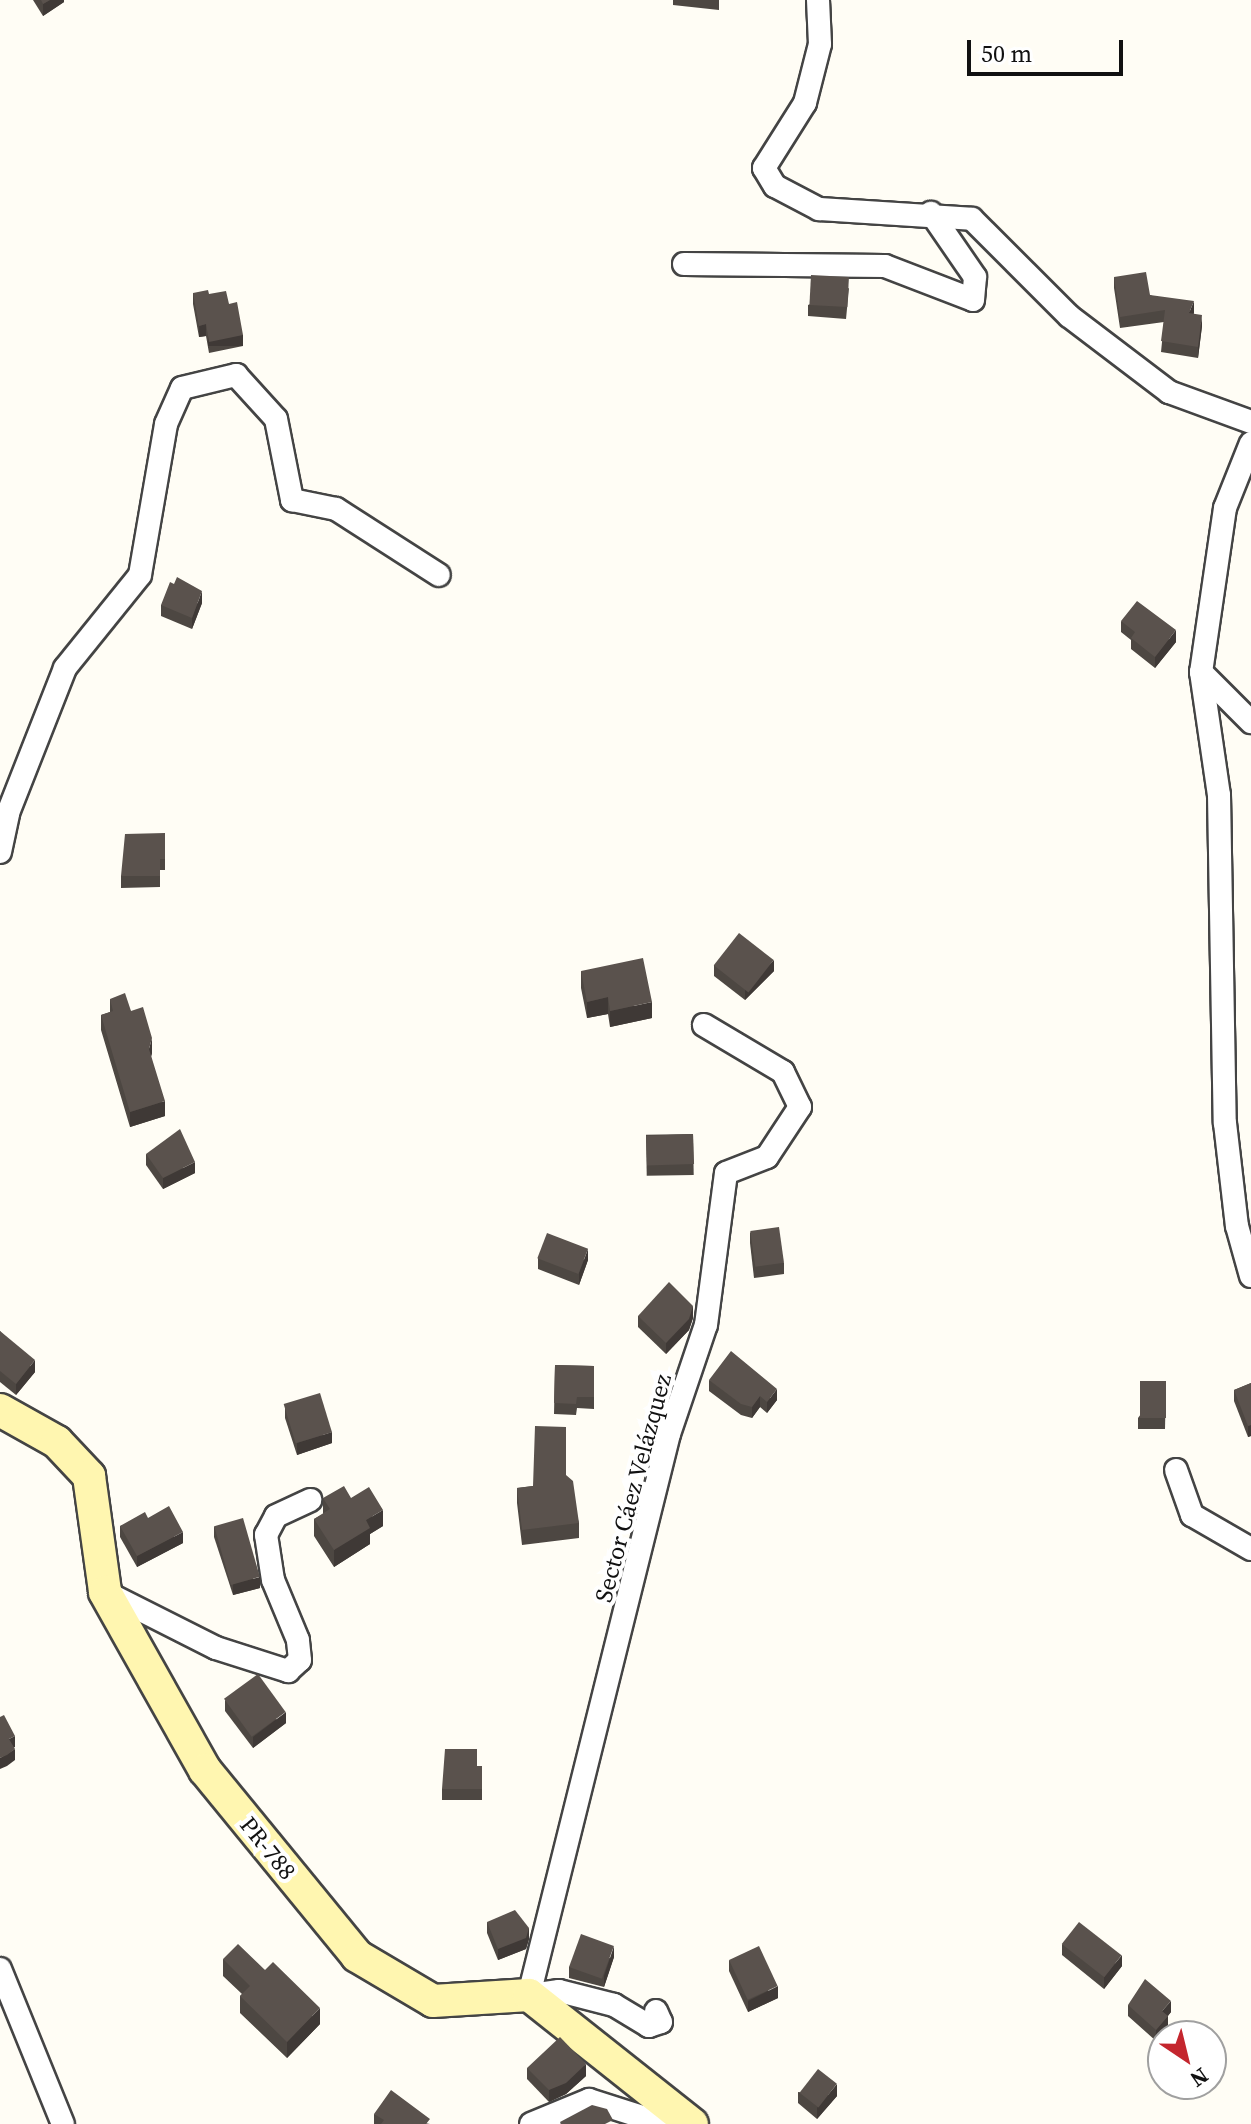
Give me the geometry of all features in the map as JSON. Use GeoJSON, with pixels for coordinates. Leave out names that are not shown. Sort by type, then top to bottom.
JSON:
{"type":"FeatureCollection","features":[{"type":"Feature","properties":{"kind":"street"},"geometry":{"type":"LineString","coordinates":[[818,0],[820,44],[805,103],[764,168],[775,186],[819,209],[931,213],[972,219],[1069,316],[1169,392],[1251,422]]}},
{"type":"Feature","properties":{"kind":"street"},"geometry":{"type":"LineString","coordinates":[[684,264],[885,266],[973,300],[975,277],[931,213]]}},
{"type":"Feature","properties":{"kind":"street"},"geometry":{"type":"LineString","coordinates":[[0,852],[8,813],[65,668],[140,575],[166,424],[182,388],[236,375],[276,419],[292,500],[336,509],[439,575]]}},
{"type":"Feature","properties":{"kind":"street"},"geometry":{"type":"LineString","coordinates":[[1251,443],[1225,508],[1201,672],[1219,795],[1225,1123],[1237,1226],[1251,1276]]}},
{"type":"Feature","properties":{"kind":"street"},"geometry":{"type":"LineString","coordinates":[[1201,672],[1251,722]]}},
{"type":"Feature","properties":{"kind":"street","name":"Sector Cáez Velázquez"},"geometry":{"type":"LineString","coordinates":[[529,1995],[669,1434],[706,1325],[726,1173],[767,1157],[800,1107],[783,1072],[704,1025]]}},
{"type":"Feature","properties":{"kind":"street","name":"PR-788"},"geometry":{"type":"LineString","coordinates":[[0,1410],[57,1442],[89,1476],[105,1592],[205,1770],[357,1956],[433,2001],[529,1995]]}},
{"type":"Feature","properties":{"kind":"street"},"geometry":{"type":"LineString","coordinates":[[1176,1470],[1192,1515],[1251,1549]]}},
{"type":"Feature","properties":{"kind":"street"},"geometry":{"type":"LineString","coordinates":[[105,1592],[216,1648],[288,1671],[300,1660],[298,1640],[273,1580],[266,1535],[276,1516],[311,1500]]}},
{"type":"Feature","properties":{"kind":"street"},"geometry":{"type":"LineString","coordinates":[[0,1969],[63,2124]]}},
{"type":"Feature","properties":{"kind":"street"},"geometry":{"type":"LineString","coordinates":[[529,1995],[559,1991],[614,2005],[649,2026],[661,2022],[656,2011]]}},
{"type":"Feature","properties":{"kind":"street"},"geometry":{"type":"LineString","coordinates":[[529,1995],[692,2124]]}},
{"type":"Feature","properties":{"kind":"street"},"geometry":{"type":"LineString","coordinates":[[531,2124],[589,2100],[664,2124]]}},
{"type":"Feature","properties":{"kind":"building"},"geometry":{"type":"Polygon","coordinates":[[[1146,272],[1150,295],[1194,301],[1189,313],[1202,315],[1198,347],[1161,341],[1165,310],[1120,317],[1114,277],[1146,272]]]}},
{"type":"Feature","properties":{"kind":"building"},"geometry":{"type":"Polygon","coordinates":[[[811,275],[849,277],[847,307],[809,305],[811,275]]]}},
{"type":"Feature","properties":{"kind":"building"},"geometry":{"type":"Polygon","coordinates":[[[208,290],[209,294],[226,291],[229,304],[237,302],[243,335],[209,342],[206,324],[199,326],[193,293],[208,290]]]}},
{"type":"Feature","properties":{"kind":"building"},"geometry":{"type":"Polygon","coordinates":[[[177,577],[202,591],[192,618],[161,605],[170,582],[174,584],[177,577]]]}},
{"type":"Feature","properties":{"kind":"building"},"geometry":{"type":"Polygon","coordinates":[[[1137,601],[1176,630],[1155,657],[1131,638],[1135,632],[1121,621],[1137,601]]]}},
{"type":"Feature","properties":{"kind":"building"},"geometry":{"type":"Polygon","coordinates":[[[165,833],[165,859],[160,859],[160,876],[121,876],[125,834],[165,833]]]}},
{"type":"Feature","properties":{"kind":"building"},"geometry":{"type":"Polygon","coordinates":[[[739,933],[774,960],[748,992],[714,965],[739,933]]]}},
{"type":"Feature","properties":{"kind":"building"},"geometry":{"type":"Polygon","coordinates":[[[643,958],[652,1002],[610,1011],[608,997],[587,1002],[581,971],[643,958]]]}},
{"type":"Feature","properties":{"kind":"building"},"geometry":{"type":"Polygon","coordinates":[[[125,993],[131,1011],[143,1007],[152,1038],[149,1049],[165,1101],[130,1112],[101,1015],[113,1011],[110,999],[125,993]]]}},
{"type":"Feature","properties":{"kind":"building"},"geometry":{"type":"Polygon","coordinates":[[[180,1129],[195,1162],[163,1178],[146,1154],[180,1129]]]}},
{"type":"Feature","properties":{"kind":"building"},"geometry":{"type":"Polygon","coordinates":[[[693,1134],[694,1164],[647,1166],[646,1136],[693,1134]]]}},
{"type":"Feature","properties":{"kind":"building"},"geometry":{"type":"Polygon","coordinates":[[[779,1227],[784,1263],[755,1267],[750,1231],[779,1227]]]}},
{"type":"Feature","properties":{"kind":"building"},"geometry":{"type":"Polygon","coordinates":[[[547,1233],[588,1249],[578,1274],[537,1258],[547,1233]]]}},
{"type":"Feature","properties":{"kind":"building"},"geometry":{"type":"Polygon","coordinates":[[[669,1282],[693,1306],[689,1319],[666,1343],[638,1316],[669,1282]]]}},
{"type":"Feature","properties":{"kind":"building"},"geometry":{"type":"Polygon","coordinates":[[[0,1331],[35,1360],[16,1384],[0,1371],[0,1331]]]}},
{"type":"Feature","properties":{"kind":"building"},"geometry":{"type":"Polygon","coordinates":[[[731,1351],[777,1389],[767,1402],[760,1396],[752,1407],[741,1404],[709,1380],[731,1351]]]}},
{"type":"Feature","properties":{"kind":"building"},"geometry":{"type":"Polygon","coordinates":[[[555,1365],[594,1366],[594,1397],[577,1397],[576,1404],[554,1403],[555,1365]]]}},
{"type":"Feature","properties":{"kind":"building"},"geometry":{"type":"Polygon","coordinates":[[[1140,1381],[1166,1381],[1166,1418],[1140,1418],[1140,1381]]]}},
{"type":"Feature","properties":{"kind":"building"},"geometry":{"type":"Polygon","coordinates":[[[1251,1383],[1251,1425],[1248,1426],[1234,1390],[1251,1383]]]}},
{"type":"Feature","properties":{"kind":"building"},"geometry":{"type":"Polygon","coordinates":[[[320,1393],[332,1432],[296,1443],[284,1404],[320,1393]]]}},
{"type":"Feature","properties":{"kind":"building"},"geometry":{"type":"Polygon","coordinates":[[[535,1426],[566,1427],[566,1475],[573,1481],[579,1523],[522,1530],[517,1488],[533,1486],[535,1426]]]}},
{"type":"Feature","properties":{"kind":"building"},"geometry":{"type":"Polygon","coordinates":[[[344,1486],[351,1498],[369,1487],[383,1510],[366,1520],[370,1528],[334,1550],[314,1519],[330,1509],[323,1498],[344,1486]]]}},
{"type":"Feature","properties":{"kind":"building"},"geometry":{"type":"Polygon","coordinates":[[[169,1506],[183,1532],[137,1556],[120,1526],[145,1512],[148,1518],[169,1506]]]}},
{"type":"Feature","properties":{"kind":"building"},"geometry":{"type":"Polygon","coordinates":[[[243,1518],[260,1577],[231,1585],[214,1526],[243,1518]]]}},
{"type":"Feature","properties":{"kind":"building"},"geometry":{"type":"Polygon","coordinates":[[[258,1674],[286,1712],[252,1737],[224,1699],[258,1674]]]}},
{"type":"Feature","properties":{"kind":"building"},"geometry":{"type":"Polygon","coordinates":[[[4,1715],[15,1736],[9,1739],[15,1749],[0,1758],[0,1717],[4,1715]]]}},
{"type":"Feature","properties":{"kind":"building"},"geometry":{"type":"Polygon","coordinates":[[[445,1749],[477,1749],[477,1766],[482,1766],[482,1789],[442,1789],[445,1749]]]}},
{"type":"Feature","properties":{"kind":"building"},"geometry":{"type":"Polygon","coordinates":[[[515,1910],[529,1928],[526,1938],[498,1949],[487,1922],[515,1910]]]}},
{"type":"Feature","properties":{"kind":"building"},"geometry":{"type":"Polygon","coordinates":[[[1079,1922],[1122,1955],[1104,1977],[1062,1944],[1079,1922]]]}},
{"type":"Feature","properties":{"kind":"building"},"geometry":{"type":"Polygon","coordinates":[[[581,1934],[614,1946],[602,1979],[569,1967],[581,1934]]]}},
{"type":"Feature","properties":{"kind":"building"},"geometry":{"type":"Polygon","coordinates":[[[238,1944],[265,1970],[273,1962],[320,2008],[287,2042],[240,1996],[250,1986],[223,1959],[238,1944]]]}},
{"type":"Feature","properties":{"kind":"building"},"geometry":{"type":"Polygon","coordinates":[[[759,1946],[778,1986],[748,2000],[729,1960],[759,1946]]]}},
{"type":"Feature","properties":{"kind":"building"},"geometry":{"type":"Polygon","coordinates":[[[1145,1979],[1171,2001],[1162,2011],[1168,2016],[1165,2020],[1147,2022],[1128,2005],[1145,1979]]]}},
{"type":"Feature","properties":{"kind":"building"},"geometry":{"type":"Polygon","coordinates":[[[560,2037],[586,2064],[566,2083],[549,2090],[527,2068],[560,2037]]]}},
{"type":"Feature","properties":{"kind":"building"},"geometry":{"type":"Polygon","coordinates":[[[818,2069],[837,2084],[818,2107],[800,2093],[818,2069]]]}},
{"type":"Feature","properties":{"kind":"building"},"geometry":{"type":"Polygon","coordinates":[[[391,2090],[430,2119],[426,2124],[381,2124],[384,2120],[374,2114],[391,2090]]]}},
{"type":"Feature","properties":{"kind":"building"},"geometry":{"type":"Polygon","coordinates":[[[592,2105],[607,2109],[613,2120],[605,2124],[561,2124],[560,2122],[592,2105]]]}}]}
